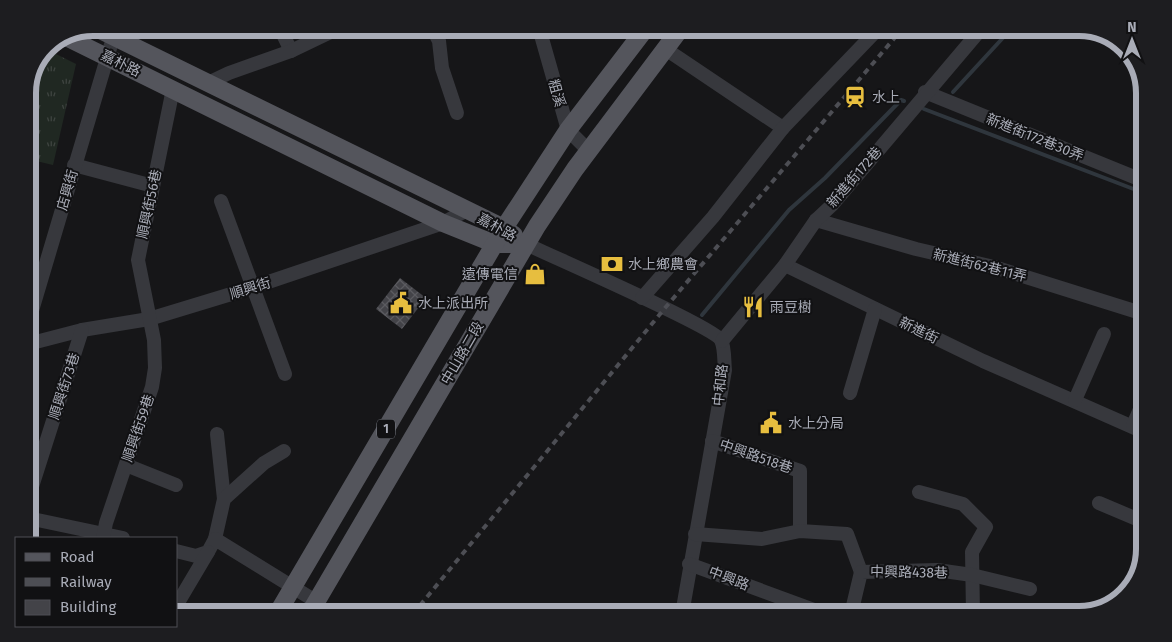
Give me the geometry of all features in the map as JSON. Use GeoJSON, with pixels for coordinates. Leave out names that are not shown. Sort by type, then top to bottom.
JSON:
{"type":"FeatureCollection","features":[{"type":"Feature","properties":{"kind":"main road","name":"嘉朴路"},"geometry":{"type":"LineString","coordinates":[[122,36],[208,83],[504,228],[526,244]]}},
{"type":"Feature","properties":{"kind":"main road","name":"中山路二段"},"geometry":{"type":"LineString","coordinates":[[282,606],[504,228],[568,130],[640,36]]}},
{"type":"Feature","properties":{"kind":"main road","name":"中山路二段"},"geometry":{"type":"LineString","coordinates":[[314,606],[526,244],[589,151],[674,36]]}},
{"type":"Feature","properties":{"kind":"main road","name":"嘉朴路"},"geometry":{"type":"LineString","coordinates":[[73,40],[443,222],[495,244],[526,244]]}},
{"type":"Feature","properties":{"kind":"street","name":"店興街"},"geometry":{"type":"LineString","coordinates":[[36,296],[114,36]]}},
{"type":"Feature","properties":{"kind":"street"},"geometry":{"type":"LineString","coordinates":[[284,36],[291,51]]}},
{"type":"Feature","properties":{"kind":"street"},"geometry":{"type":"LineString","coordinates":[[208,83],[229,73],[291,51],[322,36]]}},
{"type":"Feature","properties":{"kind":"street"},"geometry":{"type":"LineString","coordinates":[[436,36],[439,41],[442,68],[457,114]]}},
{"type":"Feature","properties":{"kind":"street","name":"粗溪"},"geometry":{"type":"LineString","coordinates":[[541,36],[568,130],[589,151]]}},
{"type":"Feature","properties":{"kind":"street"},"geometry":{"type":"LineString","coordinates":[[642,298],[713,217],[783,128],[872,36]]}},
{"type":"Feature","properties":{"kind":"street","name":"新進街172巷"},"geometry":{"type":"LineString","coordinates":[[785,265],[816,220],[832,205],[925,92],[975,36]]}},
{"type":"Feature","properties":{"kind":"street"},"geometry":{"type":"LineString","coordinates":[[664,48],[783,128]]}},
{"type":"Feature","properties":{"kind":"street","name":"順興街56巷"},"geometry":{"type":"LineString","coordinates":[[149,319],[138,260],[173,89]]}},
{"type":"Feature","properties":{"kind":"street","name":"新進街172巷30弄"},"geometry":{"type":"LineString","coordinates":[[925,92],[1136,178]]}},
{"type":"Feature","properties":{"kind":"street"},"geometry":{"type":"LineString","coordinates":[[74,165],[153,186]]}},
{"type":"Feature","properties":{"kind":"street"},"geometry":{"type":"LineString","coordinates":[[221,201],[251,288],[285,374]]}},
{"type":"Feature","properties":{"kind":"street","name":"順興街"},"geometry":{"type":"LineString","coordinates":[[36,342],[82,330],[149,319],[251,288],[443,222],[465,210]]}},
{"type":"Feature","properties":{"kind":"street","name":"新進街62巷11弄"},"geometry":{"type":"LineString","coordinates":[[816,220],[916,249],[994,267],[1136,311]]}},
{"type":"Feature","properties":{"kind":"street"},"geometry":{"type":"LineString","coordinates":[[526,244],[715,333],[722,341],[785,265]]}},
{"type":"Feature","properties":{"kind":"street","name":"新進街"},"geometry":{"type":"LineString","coordinates":[[785,265],[983,361],[1136,428]]}},
{"type":"Feature","properties":{"kind":"street"},"geometry":{"type":"LineString","coordinates":[[850,393],[875,308]]}},
{"type":"Feature","properties":{"kind":"street","name":"順興街59巷"},"geometry":{"type":"LineString","coordinates":[[104,536],[152,387],[155,358],[149,319]]}},
{"type":"Feature","properties":{"kind":"street","name":"順興街73巷"},"geometry":{"type":"LineString","coordinates":[[36,474],[82,330]]}},
{"type":"Feature","properties":{"kind":"street"},"geometry":{"type":"LineString","coordinates":[[1075,400],[1104,334]]}},
{"type":"Feature","properties":{"kind":"street","name":"中和路"},"geometry":{"type":"LineString","coordinates":[[683,606],[725,370],[722,341]]}},
{"type":"Feature","properties":{"kind":"street"},"geometry":{"type":"LineString","coordinates":[[178,603],[215,539],[224,499],[217,434]]}},
{"type":"Feature","properties":{"kind":"street","name":"中興路518巷"},"geometry":{"type":"LineString","coordinates":[[712,441],[800,471],[800,531]]}},
{"type":"Feature","properties":{"kind":"street"},"geometry":{"type":"LineString","coordinates":[[224,499],[264,463],[284,451]]}},
{"type":"Feature","properties":{"kind":"street"},"geometry":{"type":"LineString","coordinates":[[126,465],[176,485]]}},
{"type":"Feature","properties":{"kind":"street"},"geometry":{"type":"LineString","coordinates":[[919,492],[963,504],[986,527],[972,552],[973,606]]}},
{"type":"Feature","properties":{"kind":"street"},"geometry":{"type":"LineString","coordinates":[[1099,503],[1136,519]]}},
{"type":"Feature","properties":{"kind":"street"},"geometry":{"type":"LineString","coordinates":[[36,520],[104,536]]}},
{"type":"Feature","properties":{"kind":"street"},"geometry":{"type":"LineString","coordinates":[[695,534],[762,539],[800,531],[847,534],[861,572]]}},
{"type":"Feature","properties":{"kind":"street"},"geometry":{"type":"LineString","coordinates":[[215,539],[293,586],[311,606]]}},
{"type":"Feature","properties":{"kind":"street"},"geometry":{"type":"LineString","coordinates":[[178,552],[196,556],[208,552]]}},
{"type":"Feature","properties":{"kind":"street","name":"中興路"},"geometry":{"type":"LineString","coordinates":[[690,564],[803,606]]}},
{"type":"Feature","properties":{"kind":"street","name":"中興路438巷"},"geometry":{"type":"LineString","coordinates":[[853,606],[861,572],[937,570],[972,575],[1030,589]]}},
{"type":"Feature","properties":{"kind":"green space"},"geometry":{"type":"Polygon","coordinates":[[[54,53],[76,64],[53,165],[36,161],[36,89],[42,68],[54,53]]]}},
{"type":"Feature","properties":{"kind":"building","name":"水上派出所"},"geometry":{"type":"Polygon","coordinates":[[[400,278],[426,298],[402,329],[376,309],[400,278]]]}},
{"type":"Feature","properties":{"kind":"waterway"},"geometry":{"type":"LineString","coordinates":[[953,92],[1005,36]]}},
{"type":"Feature","properties":{"kind":"waterway"},"geometry":{"type":"LineString","coordinates":[[702,315],[789,210],[825,178],[901,100],[904,101]]}},
{"type":"Feature","properties":{"kind":"waterway"},"geometry":{"type":"LineString","coordinates":[[924,109],[1136,190]]}},
{"type":"Feature","properties":{"kind":"railway"},"geometry":{"type":"LineString","coordinates":[[420,606],[665,308],[896,36]]}},
{"type":"Feature","properties":{"kind":"place","name":"水上"},"geometry":{"type":"Point","coordinates":[855,97]}},
{"type":"Feature","properties":{"kind":"place","name":"水上鄉農會"},"geometry":{"type":"Point","coordinates":[612,264]}},
{"type":"Feature","properties":{"kind":"place","name":"遠傳電信"},"geometry":{"type":"Point","coordinates":[535,274]}},
{"type":"Feature","properties":{"kind":"place","name":"水上派出所"},"geometry":{"type":"Point","coordinates":[401,303]}},
{"type":"Feature","properties":{"kind":"place","name":"雨豆樹"},"geometry":{"type":"Point","coordinates":[753,307]}},
{"type":"Feature","properties":{"kind":"place","name":"水上分局"},"geometry":{"type":"Point","coordinates":[771,423]}}]}
